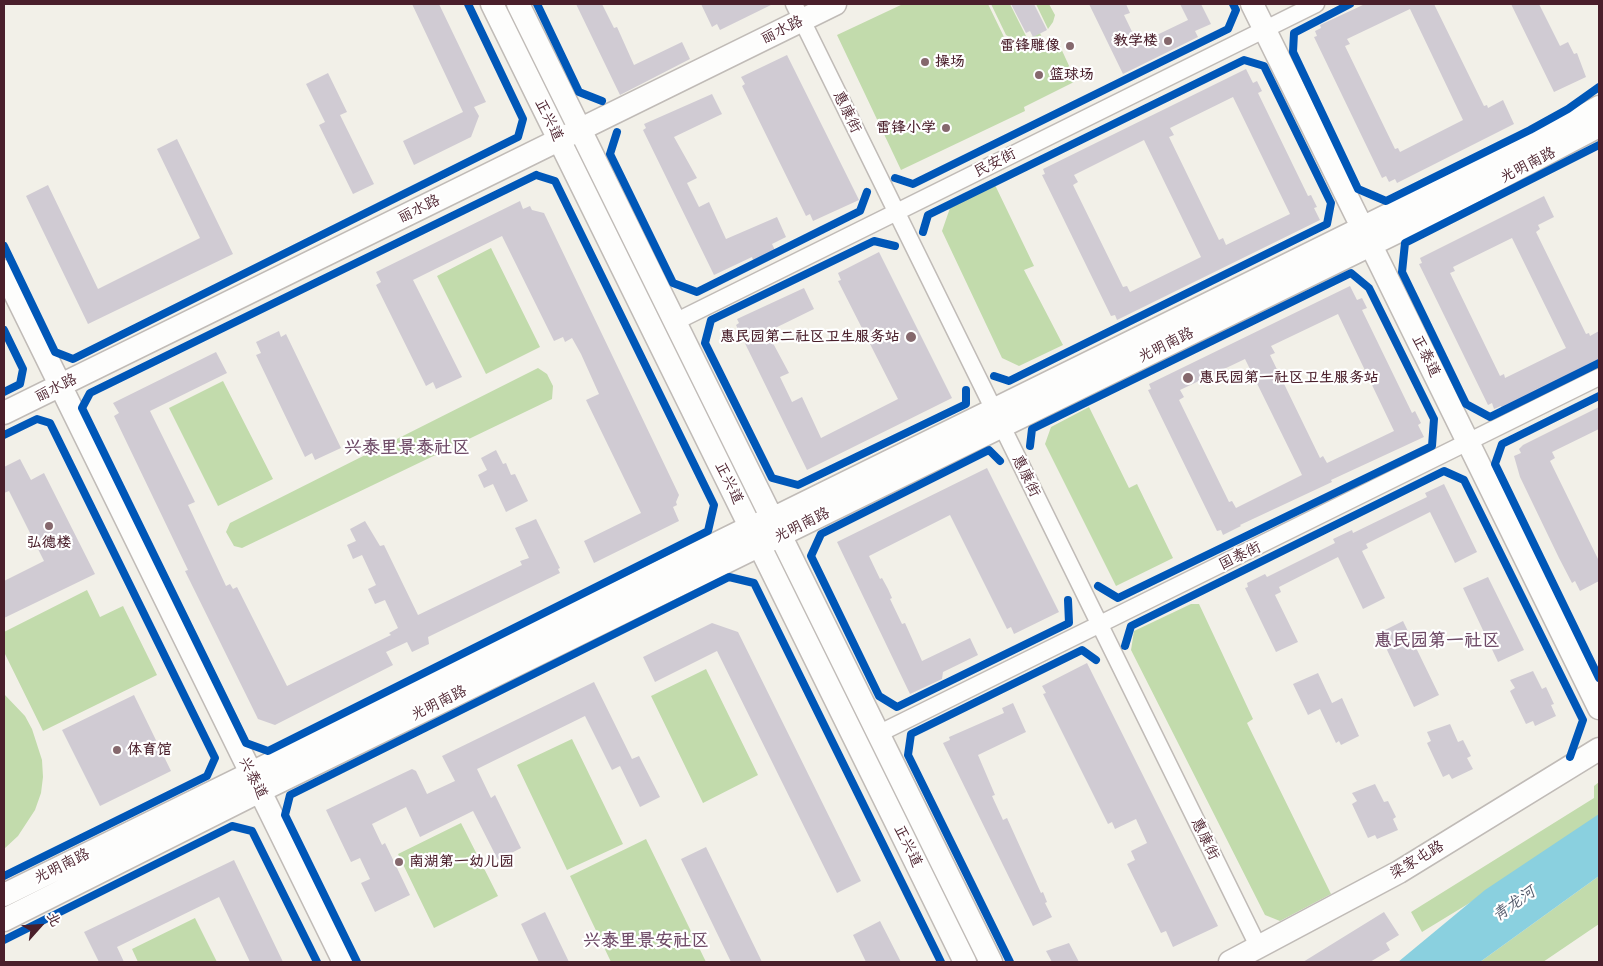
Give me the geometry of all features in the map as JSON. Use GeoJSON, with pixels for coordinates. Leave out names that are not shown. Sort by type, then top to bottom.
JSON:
{"type":"FeatureCollection","features":[{"type":"Feature","properties":{"kind":"main road","name":"正兴道"},"geometry":{"type":"LineString","coordinates":[[492,4],[965,962]]}},
{"type":"Feature","properties":{"kind":"main road","name":"正兴道"},"geometry":{"type":"LineString","coordinates":[[518,4],[880,733],[991,962]]}},
{"type":"Feature","properties":{"kind":"main road","name":"丽水路"},"geometry":{"type":"LineString","coordinates":[[4,414],[559,140],[798,12],[834,4]]}},
{"type":"Feature","properties":{"kind":"main road","name":"正泰道"},"geometry":{"type":"LineString","coordinates":[[1252,4],[1599,708]]}},
{"type":"Feature","properties":{"kind":"main road","name":"光明南路"},"geometry":{"type":"LineString","coordinates":[[1366,236],[1599,107]]}},
{"type":"Feature","properties":{"kind":"main road","name":"光明南路"},"geometry":{"type":"LineString","coordinates":[[4,895],[250,785],[1366,236],[1599,126]]}},
{"type":"Feature","properties":{"kind":"main road","name":"兴泰道"},"geometry":{"type":"LineString","coordinates":[[4,271],[55,388],[250,785],[344,962]]}},
{"type":"Feature","properties":{"kind":"main road","name":"兴泰道"},"geometry":{"type":"LineString","coordinates":[[4,299],[55,388]]}},
{"type":"Feature","properties":{"kind":"main road","name":"梁家屯路"},"geometry":{"type":"LineString","coordinates":[[1230,962],[1399,872],[1599,750]]}},
{"type":"Feature","properties":{"kind":"main road","name":"光明南路"},"geometry":{"type":"LineString","coordinates":[[4,920],[250,785]]}},
{"type":"Feature","properties":{"kind":"main road","name":"兴泰道"},"geometry":{"type":"LineString","coordinates":[[250,785],[330,962]]}},
{"type":"Feature","properties":{"kind":"street","name":"民安街"},"geometry":{"type":"LineString","coordinates":[[675,322],[1316,4]]}},
{"type":"Feature","properties":{"kind":"street","name":"惠康街"},"geometry":{"type":"LineString","coordinates":[[798,12],[1259,948]]}},
{"type":"Feature","properties":{"kind":"street","name":"国泰街"},"geometry":{"type":"LineString","coordinates":[[880,733],[1599,377]]}},
{"type":"Feature","properties":{"kind":"green space","name":"操场"},"geometry":{"type":"Polygon","coordinates":[[[903,4],[988,4],[1005,39],[1013,43],[1020,42],[1040,33],[1047,49],[1059,44],[1076,81],[1024,107],[1025,111],[901,170],[837,35],[903,4]]]}},
{"type":"Feature","properties":{"kind":"green space"},"geometry":{"type":"Polygon","coordinates":[[[991,4],[1010,4],[1027,38],[1016,41],[1006,35],[991,4]]]}},
{"type":"Feature","properties":{"kind":"green space"},"geometry":{"type":"Polygon","coordinates":[[[1036,4],[1049,4],[1055,15],[1048,29],[1036,4]]]}},
{"type":"Feature","properties":{"kind":"green space"},"geometry":{"type":"Polygon","coordinates":[[[995,185],[1034,266],[1024,270],[1063,345],[1019,366],[1002,358],[942,231],[950,208],[995,185]]]}},
{"type":"Feature","properties":{"kind":"green space"},"geometry":{"type":"Polygon","coordinates":[[[491,248],[540,347],[486,374],[437,276],[491,248]]]}},
{"type":"Feature","properties":{"kind":"green space"},"geometry":{"type":"Polygon","coordinates":[[[538,368],[547,374],[553,386],[552,399],[242,548],[234,546],[226,532],[230,523],[538,368]]]}},
{"type":"Feature","properties":{"kind":"green space"},"geometry":{"type":"Polygon","coordinates":[[[223,381],[273,479],[218,506],[169,408],[223,381]]]}},
{"type":"Feature","properties":{"kind":"green space"},"geometry":{"type":"Polygon","coordinates":[[[1089,407],[1129,488],[1137,484],[1173,558],[1116,586],[1045,444],[1051,427],[1089,407]]]}},
{"type":"Feature","properties":{"kind":"green space"},"geometry":{"type":"Polygon","coordinates":[[[87,590],[100,617],[123,606],[157,675],[43,731],[4,652],[4,632],[87,590]]]}},
{"type":"Feature","properties":{"kind":"green space"},"geometry":{"type":"Polygon","coordinates":[[[1191,604],[1199,604],[1253,719],[1247,723],[1331,894],[1280,921],[1265,915],[1131,650],[1134,631],[1191,604]]]}},
{"type":"Feature","properties":{"kind":"green space"},"geometry":{"type":"Polygon","coordinates":[[[706,669],[758,775],[703,803],[651,696],[706,669]]]}},
{"type":"Feature","properties":{"kind":"green space"},"geometry":{"type":"Polygon","coordinates":[[[4,694],[25,716],[32,729],[42,760],[43,777],[41,793],[35,810],[18,836],[4,849],[4,694]]]}},
{"type":"Feature","properties":{"kind":"green space"},"geometry":{"type":"Polygon","coordinates":[[[572,739],[623,844],[567,870],[517,765],[572,739]]]}},
{"type":"Feature","properties":{"kind":"green space"},"geometry":{"type":"Polygon","coordinates":[[[1599,782],[1599,824],[1422,932],[1411,912],[1594,798],[1594,786],[1599,782]]]}},
{"type":"Feature","properties":{"kind":"green space"},"geometry":{"type":"Polygon","coordinates":[[[461,823],[498,896],[434,928],[398,854],[461,823]]]}},
{"type":"Feature","properties":{"kind":"green space"},"geometry":{"type":"Polygon","coordinates":[[[646,839],[706,962],[611,962],[570,876],[646,839]]]}},
{"type":"Feature","properties":{"kind":"green space"},"geometry":{"type":"Polygon","coordinates":[[[1599,876],[1599,924],[1543,962],[1480,962],[1599,876]]]}},
{"type":"Feature","properties":{"kind":"green space"},"geometry":{"type":"Polygon","coordinates":[[[195,918],[217,962],[138,962],[132,949],[195,918]]]}},
{"type":"Feature","properties":{"kind":"water","name":"青龙河"},"geometry":{"type":"Polygon","coordinates":[[[1599,814],[1599,876],[1480,962],[1398,962],[1485,890],[1599,814]]]}},
{"type":"Feature","properties":{"kind":"building"},"geometry":{"type":"Polygon","coordinates":[[[412,4],[439,4],[486,102],[474,107],[479,116],[471,137],[414,165],[403,141],[463,112],[412,4]]]}},
{"type":"Feature","properties":{"kind":"building"},"geometry":{"type":"Polygon","coordinates":[[[576,4],[602,4],[614,28],[617,27],[634,65],[682,42],[690,59],[620,95],[576,4]]]}},
{"type":"Feature","properties":{"kind":"building"},"geometry":{"type":"Polygon","coordinates":[[[701,4],[773,4],[720,30],[717,24],[712,27],[701,4]]]}},
{"type":"Feature","properties":{"kind":"building"},"geometry":{"type":"Polygon","coordinates":[[[1011,4],[1034,4],[1047,30],[1033,37],[1030,31],[1026,33],[1011,4]]]}},
{"type":"Feature","properties":{"kind":"building","name":"教学楼"},"geometry":{"type":"Polygon","coordinates":[[[1089,4],[1126,4],[1130,13],[1124,15],[1138,44],[1188,20],[1180,4],[1201,4],[1211,24],[1195,31],[1198,37],[1123,74],[1089,4]]]}},
{"type":"Feature","properties":{"kind":"building"},"geometry":{"type":"Polygon","coordinates":[[[1365,4],[1434,4],[1484,106],[1487,105],[1488,108],[1503,100],[1514,124],[1397,183],[1395,179],[1389,182],[1386,176],[1382,178],[1314,37],[1317,36],[1315,31],[1321,28],[1320,25],[1365,4]],[[1410,9],[1347,39],[1350,44],[1345,46],[1395,149],[1398,148],[1400,152],[1463,120],[1410,9]]]}},
{"type":"Feature","properties":{"kind":"building"},"geometry":{"type":"Polygon","coordinates":[[[1511,4],[1539,4],[1560,46],[1568,42],[1574,54],[1577,53],[1586,77],[1554,92],[1511,4]]]}},
{"type":"Feature","properties":{"kind":"building"},"geometry":{"type":"Polygon","coordinates":[[[787,55],[859,200],[813,221],[810,214],[806,216],[742,86],[745,84],[741,77],[787,55]]]}},
{"type":"Feature","properties":{"kind":"building"},"geometry":{"type":"Polygon","coordinates":[[[1246,69],[1253,83],[1257,81],[1262,91],[1258,93],[1308,196],[1311,195],[1317,207],[1314,208],[1320,220],[1117,320],[1115,315],[1111,316],[1042,175],[1045,174],[1043,169],[1246,69]],[[1233,97],[1170,128],[1174,135],[1169,137],[1219,240],[1223,238],[1226,245],[1290,214],[1233,97]],[[1144,140],[1074,175],[1078,182],[1073,185],[1123,287],[1127,286],[1130,292],[1201,257],[1144,140]]]}},
{"type":"Feature","properties":{"kind":"building"},"geometry":{"type":"Polygon","coordinates":[[[328,73],[347,112],[340,115],[374,184],[353,194],[319,125],[325,122],[306,84],[328,73]]]}},
{"type":"Feature","properties":{"kind":"building"},"geometry":{"type":"Polygon","coordinates":[[[712,94],[722,114],[674,137],[697,178],[687,183],[699,207],[709,202],[726,239],[777,217],[786,237],[772,244],[775,250],[753,260],[752,257],[714,275],[643,130],[646,128],[644,124],[712,94]]]}},
{"type":"Feature","properties":{"kind":"building"},"geometry":{"type":"Polygon","coordinates":[[[177,139],[233,254],[88,324],[26,196],[48,185],[98,289],[200,238],[157,149],[177,139]]]}},
{"type":"Feature","properties":{"kind":"building"},"geometry":{"type":"Polygon","coordinates":[[[1544,196],[1554,217],[1538,225],[1540,229],[1536,232],[1586,334],[1589,333],[1590,336],[1599,331],[1599,360],[1502,408],[1501,406],[1494,409],[1492,403],[1488,405],[1419,264],[1422,263],[1420,258],[1544,196]],[[1512,238],[1453,267],[1455,271],[1450,273],[1500,376],[1504,374],[1505,378],[1566,348],[1512,238]]]}},
{"type":"Feature","properties":{"kind":"building"},"geometry":{"type":"Polygon","coordinates":[[[520,201],[523,209],[530,206],[532,210],[544,213],[679,495],[676,502],[677,505],[673,507],[679,521],[594,563],[584,541],[641,513],[586,400],[599,394],[581,354],[572,338],[565,342],[563,337],[554,341],[502,236],[413,280],[462,377],[436,389],[433,382],[426,386],[376,285],[381,282],[376,272],[520,201]]]}},
{"type":"Feature","properties":{"kind":"building"},"geometry":{"type":"Polygon","coordinates":[[[879,252],[952,398],[807,470],[736,325],[739,323],[737,319],[804,288],[814,309],[767,332],[789,373],[780,377],[792,402],[802,397],[821,438],[898,399],[838,281],[841,280],[838,273],[879,252]]]}},
{"type":"Feature","properties":{"kind":"building"},"geometry":{"type":"Polygon","coordinates":[[[1350,286],[1357,300],[1362,298],[1367,308],[1362,310],[1412,413],[1415,411],[1421,423],[1418,425],[1424,437],[1331,480],[1332,482],[1240,525],[1223,535],[1221,530],[1217,531],[1148,390],[1151,389],[1149,384],[1350,286]],[[1338,314],[1271,346],[1275,353],[1270,355],[1320,458],[1323,456],[1327,463],[1394,431],[1338,314]],[[1245,359],[1180,390],[1184,397],[1179,400],[1229,502],[1232,501],[1236,508],[1302,475],[1245,359]]]}},
{"type":"Feature","properties":{"kind":"building"},"geometry":{"type":"Polygon","coordinates":[[[279,331],[281,337],[286,334],[341,448],[315,460],[312,453],[305,457],[256,355],[261,353],[256,342],[279,331]]]}},
{"type":"Feature","properties":{"kind":"building"},"geometry":{"type":"Polygon","coordinates":[[[216,352],[227,373],[150,411],[195,502],[188,505],[226,586],[230,584],[233,589],[237,587],[287,686],[391,635],[389,633],[398,628],[385,600],[375,604],[368,589],[376,585],[362,555],[353,559],[347,545],[356,541],[350,529],[365,521],[380,546],[384,545],[418,615],[522,565],[520,561],[529,558],[515,528],[536,519],[560,568],[558,569],[560,573],[428,637],[429,644],[412,652],[407,642],[386,652],[393,665],[275,725],[258,719],[185,571],[188,570],[114,416],[119,413],[113,403],[216,352]]]}},
{"type":"Feature","properties":{"kind":"building"},"geometry":{"type":"Polygon","coordinates":[[[1599,407],[1599,429],[1552,452],[1555,458],[1550,461],[1599,561],[1599,581],[1580,591],[1575,581],[1572,583],[1559,558],[1520,477],[1514,456],[1521,453],[1519,449],[1523,445],[1599,407]]]}},
{"type":"Feature","properties":{"kind":"building"},"geometry":{"type":"Polygon","coordinates":[[[496,450],[503,464],[506,463],[511,475],[515,474],[528,501],[506,512],[493,484],[484,488],[478,475],[487,470],[481,458],[496,450]]]}},
{"type":"Feature","properties":{"kind":"building","name":"弘德楼"},"geometry":{"type":"Polygon","coordinates":[[[20,459],[31,480],[44,473],[95,574],[4,618],[4,581],[44,561],[9,491],[4,493],[4,467],[20,459]]]}},
{"type":"Feature","properties":{"kind":"building"},"geometry":{"type":"Polygon","coordinates":[[[987,468],[1059,612],[1014,634],[1011,627],[1007,629],[950,515],[869,556],[880,579],[882,578],[888,589],[892,598],[890,599],[902,624],[905,623],[922,661],[970,638],[978,655],[943,672],[942,679],[910,694],[837,542],[987,468]]]}},
{"type":"Feature","properties":{"kind":"building"},"geometry":{"type":"Polygon","coordinates":[[[1444,484],[1477,552],[1455,563],[1430,512],[1366,544],[1368,548],[1362,551],[1385,598],[1363,609],[1338,557],[1279,587],[1281,592],[1275,595],[1298,642],[1276,652],[1245,588],[1248,587],[1247,583],[1265,574],[1267,577],[1335,543],[1333,539],[1352,530],[1353,533],[1427,497],[1425,493],[1444,484]]]}},
{"type":"Feature","properties":{"kind":"building"},"geometry":{"type":"Polygon","coordinates":[[[1488,577],[1524,650],[1498,662],[1463,588],[1488,577]]]}},
{"type":"Feature","properties":{"kind":"building"},"geometry":{"type":"Polygon","coordinates":[[[1403,621],[1439,695],[1414,707],[1379,633],[1403,621]]]}},
{"type":"Feature","properties":{"kind":"building"},"geometry":{"type":"Polygon","coordinates":[[[712,623],[738,632],[861,881],[837,893],[717,651],[655,682],[643,657],[712,623]]]}},
{"type":"Feature","properties":{"kind":"building"},"geometry":{"type":"Polygon","coordinates":[[[1087,663],[1218,926],[1173,947],[1166,931],[1161,933],[1127,864],[1135,860],[1131,851],[1147,843],[1136,819],[1115,829],[1112,822],[1108,824],[1043,694],[1046,693],[1042,686],[1087,663]]]}},
{"type":"Feature","properties":{"kind":"building"},"geometry":{"type":"Polygon","coordinates":[[[1533,671],[1542,689],[1546,687],[1554,704],[1551,705],[1556,716],[1535,726],[1533,721],[1526,724],[1510,691],[1515,688],[1510,680],[1533,671]]]}},
{"type":"Feature","properties":{"kind":"building"},"geometry":{"type":"Polygon","coordinates":[[[1318,673],[1332,703],[1342,698],[1359,736],[1341,745],[1339,741],[1336,743],[1320,709],[1308,715],[1293,684],[1318,673]]]}},
{"type":"Feature","properties":{"kind":"building"},"geometry":{"type":"Polygon","coordinates":[[[594,682],[632,759],[639,756],[660,797],[640,807],[620,766],[612,770],[585,716],[477,769],[491,798],[495,795],[521,848],[498,860],[473,811],[420,837],[406,807],[372,824],[382,845],[385,843],[410,895],[375,912],[361,883],[370,879],[360,858],[351,862],[326,810],[412,769],[416,771],[427,794],[455,781],[442,756],[594,682]]]}},
{"type":"Feature","properties":{"kind":"building","name":"体育馆"},"geometry":{"type":"Polygon","coordinates":[[[134,695],[171,771],[100,806],[62,730],[134,695]]]}},
{"type":"Feature","properties":{"kind":"building"},"geometry":{"type":"Polygon","coordinates":[[[1013,703],[1026,732],[978,755],[995,795],[992,796],[1003,820],[1007,818],[1041,893],[1043,892],[1047,902],[1045,903],[1052,917],[1033,926],[943,743],[950,740],[949,737],[1004,713],[1002,708],[1013,703]]]}},
{"type":"Feature","properties":{"kind":"building"},"geometry":{"type":"Polygon","coordinates":[[[1450,724],[1458,742],[1463,740],[1471,756],[1467,758],[1473,769],[1452,779],[1449,774],[1443,777],[1427,743],[1431,741],[1427,732],[1450,724]]]}},
{"type":"Feature","properties":{"kind":"building"},"geometry":{"type":"Polygon","coordinates":[[[1375,784],[1384,802],[1388,801],[1396,817],[1393,819],[1398,830],[1377,839],[1375,835],[1368,838],[1352,804],[1357,801],[1352,793],[1375,784]]]}},
{"type":"Feature","properties":{"kind":"building"},"geometry":{"type":"Polygon","coordinates":[[[706,847],[762,962],[731,962],[681,859],[706,847]]]}},
{"type":"Feature","properties":{"kind":"building"},"geometry":{"type":"Polygon","coordinates":[[[234,860],[283,962],[250,962],[219,897],[117,947],[124,962],[99,962],[84,932],[234,860]]]}},
{"type":"Feature","properties":{"kind":"building"},"geometry":{"type":"Polygon","coordinates":[[[545,912],[569,962],[539,962],[521,924],[545,912]]]}},
{"type":"Feature","properties":{"kind":"building"},"geometry":{"type":"Polygon","coordinates":[[[1384,912],[1399,935],[1386,943],[1390,950],[1370,962],[1303,962],[1384,912]]]}},
{"type":"Feature","properties":{"kind":"building"},"geometry":{"type":"Polygon","coordinates":[[[880,921],[901,962],[866,962],[853,935],[880,921]]]}},
{"type":"Feature","properties":{"kind":"building"},"geometry":{"type":"Polygon","coordinates":[[[1069,943],[1079,962],[1052,962],[1046,951],[1069,943]]]}},
{"type":"Feature","properties":{"kind":"cycle path"},"geometry":{"type":"LineString","coordinates":[[4,246],[55,352],[73,359],[518,137],[523,119],[468,4]]}},
{"type":"Feature","properties":{"kind":"cycle path"},"geometry":{"type":"LineString","coordinates":[[537,4],[579,92],[602,101]]}},
{"type":"Feature","properties":{"kind":"cycle path"},"geometry":{"type":"LineString","coordinates":[[895,178],[913,184],[1228,29],[1236,10],[1233,4]]}},
{"type":"Feature","properties":{"kind":"cycle path"},"geometry":{"type":"LineString","coordinates":[[1350,4],[1294,33],[1293,52],[1358,189],[1386,201],[1530,130],[1568,109],[1599,87]]}},
{"type":"Feature","properties":{"kind":"cycle path"},"geometry":{"type":"LineString","coordinates":[[923,232],[928,215],[1244,60],[1264,66],[1331,203],[1327,224],[1009,381],[994,376]]}},
{"type":"Feature","properties":{"kind":"cycle path"},"geometry":{"type":"LineString","coordinates":[[617,132],[610,154],[673,283],[697,292],[860,211],[867,192]]}},
{"type":"Feature","properties":{"kind":"cycle path"},"geometry":{"type":"LineString","coordinates":[[1599,145],[1405,243],[1402,272],[1466,404],[1490,417],[1599,363]]}},
{"type":"Feature","properties":{"kind":"cycle path"},"geometry":{"type":"LineString","coordinates":[[536,175],[555,181],[714,505],[708,531],[268,751],[246,743],[82,408],[90,393],[536,175]]}},
{"type":"Feature","properties":{"kind":"cycle path"},"geometry":{"type":"LineString","coordinates":[[895,246],[874,241],[711,320],[705,343],[772,478],[798,485],[966,404],[966,390]]}},
{"type":"Feature","properties":{"kind":"cycle path"},"geometry":{"type":"LineString","coordinates":[[1030,446],[1032,429],[1351,273],[1369,288],[1434,419],[1432,446],[1118,598],[1098,586]]}},
{"type":"Feature","properties":{"kind":"cycle path"},"geometry":{"type":"LineString","coordinates":[[4,330],[23,369],[20,384],[4,392]]}},
{"type":"Feature","properties":{"kind":"cycle path"},"geometry":{"type":"LineString","coordinates":[[1599,396],[1502,444],[1495,464],[1599,678]]}},
{"type":"Feature","properties":{"kind":"cycle path"},"geometry":{"type":"LineString","coordinates":[[4,435],[37,419],[50,423],[215,758],[207,776],[4,876]]}},
{"type":"Feature","properties":{"kind":"cycle path"},"geometry":{"type":"LineString","coordinates":[[1000,461],[989,450],[821,534],[811,556],[879,696],[897,707],[1069,623],[1068,600]]}},
{"type":"Feature","properties":{"kind":"cycle path"},"geometry":{"type":"LineString","coordinates":[[1125,646],[1131,626],[1444,471],[1464,480],[1583,720],[1570,757]]}},
{"type":"Feature","properties":{"kind":"cycle path"},"geometry":{"type":"LineString","coordinates":[[357,962],[285,815],[290,795],[729,577],[754,583],[941,962]]}},
{"type":"Feature","properties":{"kind":"cycle path"},"geometry":{"type":"LineString","coordinates":[[1010,962],[908,755],[911,734],[1082,650],[1096,660]]}},
{"type":"Feature","properties":{"kind":"cycle path"},"geometry":{"type":"LineString","coordinates":[[4,940],[232,826],[252,831],[317,962]]}},
{"type":"Feature","properties":{"kind":"place","name":"教学楼"},"geometry":{"type":"Point","coordinates":[1168,41]}},
{"type":"Feature","properties":{"kind":"place","name":"雷锋雕像"},"geometry":{"type":"Point","coordinates":[1070,46]}},
{"type":"Feature","properties":{"kind":"place","name":"操场"},"geometry":{"type":"Point","coordinates":[925,62]}},
{"type":"Feature","properties":{"kind":"place","name":"篮球场"},"geometry":{"type":"Point","coordinates":[1039,75]}},
{"type":"Feature","properties":{"kind":"place","name":"雷锋小学"},"geometry":{"type":"Point","coordinates":[946,128]}},
{"type":"Feature","properties":{"kind":"place","name":"惠民园第二社区卫生服务站"},"geometry":{"type":"Point","coordinates":[911,337]}},
{"type":"Feature","properties":{"kind":"place","name":"惠民园第一社区卫生服务站"},"geometry":{"type":"Point","coordinates":[1188,378]}},
{"type":"Feature","properties":{"kind":"place","name":"弘德楼"},"geometry":{"type":"Point","coordinates":[49,526]}},
{"type":"Feature","properties":{"kind":"place","name":"体育馆"},"geometry":{"type":"Point","coordinates":[117,750]}},
{"type":"Feature","properties":{"kind":"place","name":"南湖第一幼儿园"},"geometry":{"type":"Point","coordinates":[399,862]}},
{"type":"Feature","properties":{"kind":"district","name":"兴泰里景泰社区"},"geometry":{"type":"Point","coordinates":[407,448]}},
{"type":"Feature","properties":{"kind":"district","name":"惠民园第一社区"},"geometry":{"type":"Point","coordinates":[1437,641]}},
{"type":"Feature","properties":{"kind":"district","name":"兴泰里景安社区"},"geometry":{"type":"Point","coordinates":[646,941]}}]}
